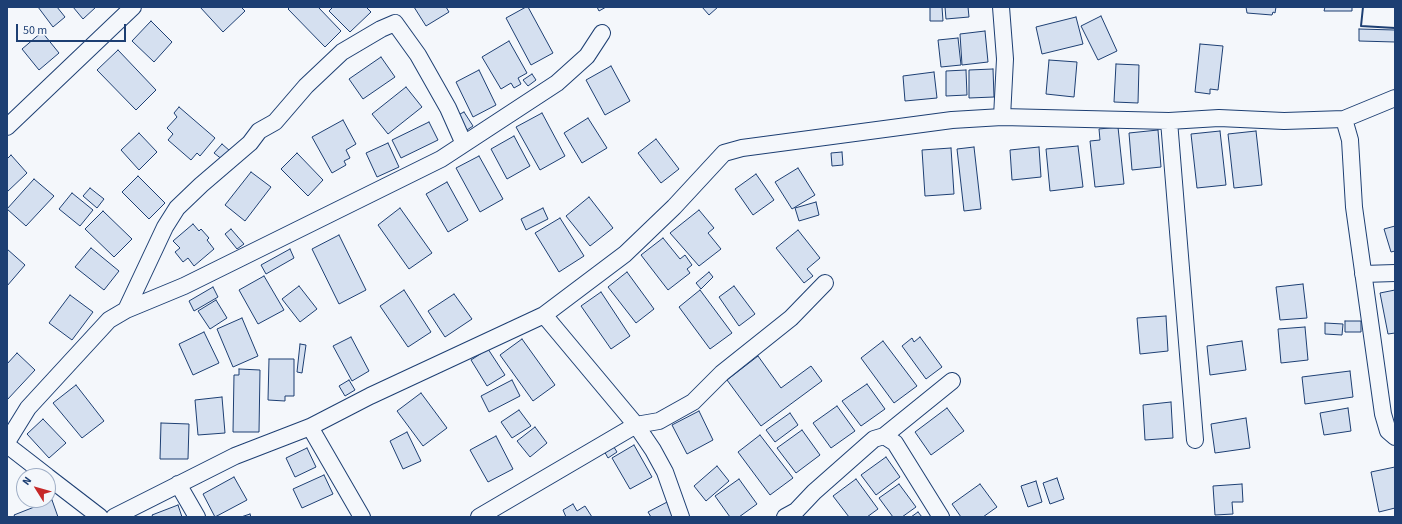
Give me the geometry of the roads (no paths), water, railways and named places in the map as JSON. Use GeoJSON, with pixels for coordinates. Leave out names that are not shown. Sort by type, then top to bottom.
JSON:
{"type":"FeatureCollection","features":[{"type":"Feature","properties":{"kind":"street"},"geometry":{"type":"LineString","coordinates":[[7,127],[133,7]]}},
{"type":"Feature","properties":{"kind":"street"},"geometry":{"type":"LineString","coordinates":[[1001,7],[1005,59],[1002,116]]}},
{"type":"Feature","properties":{"kind":"street"},"geometry":{"type":"LineString","coordinates":[[126,310],[165,227],[177,208],[201,185],[250,143],[259,131],[275,122],[306,86],[342,52],[381,29],[395,24],[418,55],[448,108],[464,144]]}},
{"type":"Feature","properties":{"kind":"street"},"geometry":{"type":"LineString","coordinates":[[38,468],[7,443],[28,408],[109,320],[126,310],[184,286],[345,208],[441,159],[557,84],[587,56],[602,34]]}},
{"type":"Feature","properties":{"kind":"street"},"geometry":{"type":"LineString","coordinates":[[114,517],[235,456],[310,427],[370,396],[544,315],[625,254],[674,207],[724,153],[742,148],[952,120],[1002,116],[1169,121],[1219,118],[1284,121],[1344,119],[1395,98]]}},
{"type":"Feature","properties":{"kind":"street"},"geometry":{"type":"LineString","coordinates":[[1344,119],[1350,140],[1354,207],[1383,414],[1388,431],[1395,437]]}},
{"type":"Feature","properties":{"kind":"street"},"geometry":{"type":"LineString","coordinates":[[1169,121],[1195,440]]}},
{"type":"Feature","properties":{"kind":"street"},"geometry":{"type":"LineString","coordinates":[[1363,274],[1395,273]]}},
{"type":"Feature","properties":{"kind":"street"},"geometry":{"type":"LineString","coordinates":[[479,517],[636,425],[659,420],[693,402],[722,373],[791,318],[825,283]]}},
{"type":"Feature","properties":{"kind":"street"},"geometry":{"type":"LineString","coordinates":[[544,315],[636,425],[653,450],[665,472],[681,517]]}},
{"type":"Feature","properties":{"kind":"street"},"geometry":{"type":"LineString","coordinates":[[786,517],[796,511],[814,492],[874,439],[884,436],[952,381]]}},
{"type":"Feature","properties":{"kind":"street"},"geometry":{"type":"LineString","coordinates":[[310,427],[362,517]]}},
{"type":"Feature","properties":{"kind":"street"},"geometry":{"type":"LineString","coordinates":[[884,436],[895,443],[941,517]]}},
{"type":"Feature","properties":{"kind":"street"},"geometry":{"type":"LineString","coordinates":[[56,482],[100,517]]}},
{"type":"Feature","properties":{"kind":"street"},"geometry":{"type":"LineString","coordinates":[[178,484],[197,517]]}}]}
